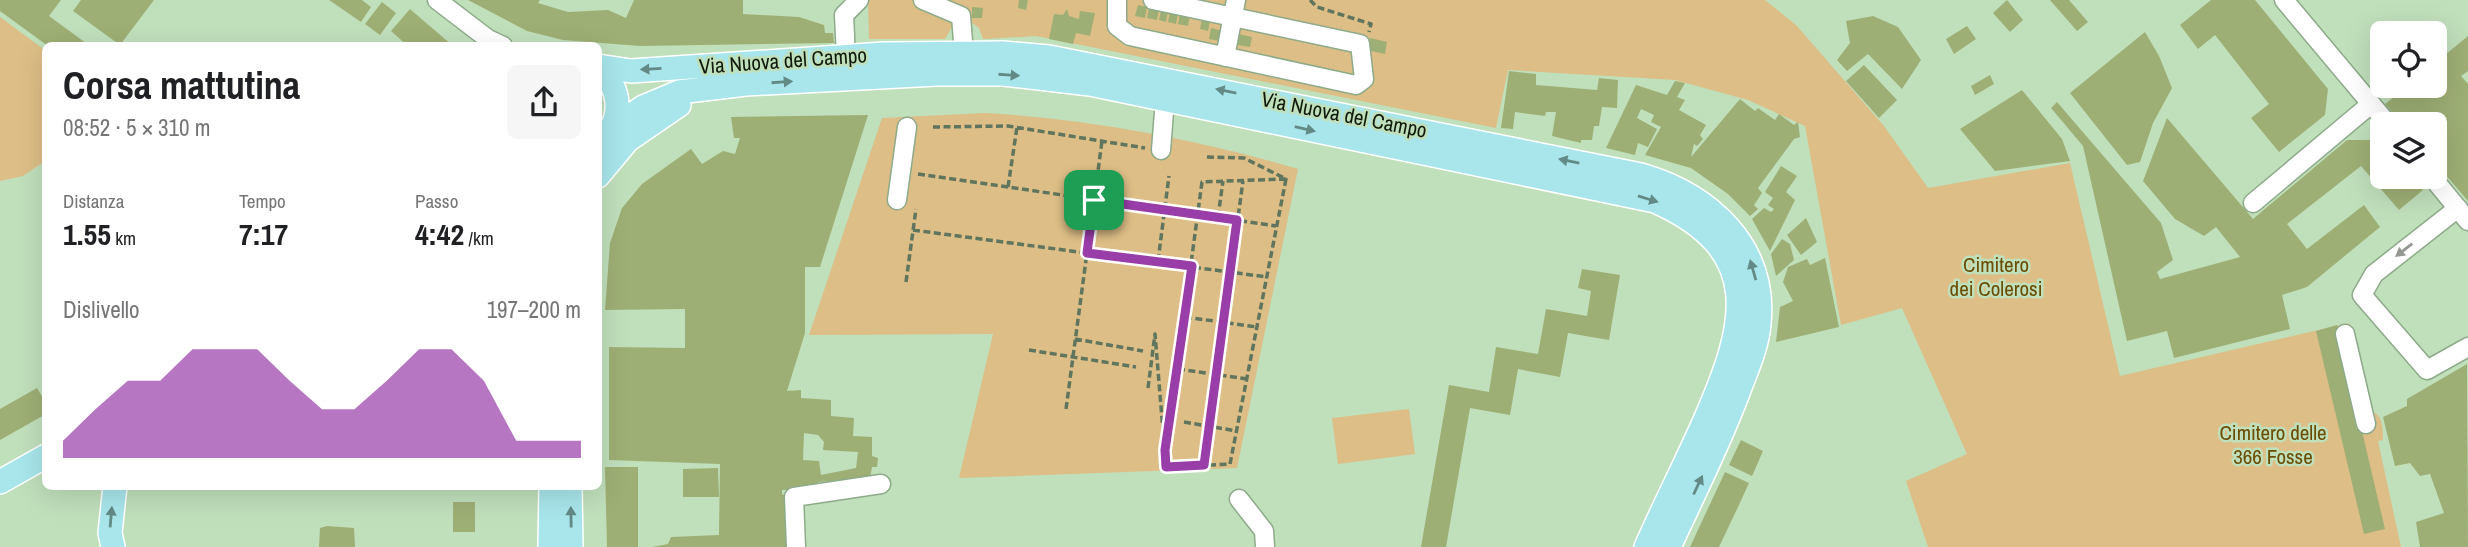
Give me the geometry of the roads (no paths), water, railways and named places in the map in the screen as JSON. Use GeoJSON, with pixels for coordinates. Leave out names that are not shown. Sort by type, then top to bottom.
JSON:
{"type":"FeatureCollection","features":[{"type":"Feature","properties":{"kind":"main road","name":"Via Nuova del Campo"},"geometry":{"type":"LineString","coordinates":[[602,67],[631,71],[846,57],[1003,53],[1093,64],[1661,181],[1702,201],[1735,233],[1747,252],[1755,273],[1760,322],[1753,352],[1732,408],[1669,547]]}},
{"type":"Feature","properties":{"kind":"main road"},"geometry":{"type":"LineString","coordinates":[[602,72],[614,88],[618,102],[602,140]]}},
{"type":"Feature","properties":{"kind":"main road","name":"Via Nuova del Campo"},"geometry":{"type":"LineString","coordinates":[[602,140],[643,107],[679,92],[867,75],[1003,74],[1090,84],[1655,201],[1689,218],[1719,246],[1735,279],[1740,318],[1734,344],[1713,400],[1646,547]]}},
{"type":"Feature","properties":{"kind":"main road"},"geometry":{"type":"LineString","coordinates":[[602,171],[628,140],[645,126],[694,96],[714,88]]}},
{"type":"Feature","properties":{"kind":"main road"},"geometry":{"type":"LineString","coordinates":[[0,482],[42,458]]}},
{"type":"Feature","properties":{"kind":"main road"},"geometry":{"type":"LineString","coordinates":[[113,547],[110,533],[115,490]]}},
{"type":"Feature","properties":{"kind":"main road"},"geometry":{"type":"LineString","coordinates":[[551,490],[551,547]]}},
{"type":"Feature","properties":{"kind":"main road"},"geometry":{"type":"LineString","coordinates":[[570,490],[571,547]]}},
{"type":"Feature","properties":{"kind":"street"},"geometry":{"type":"LineString","coordinates":[[437,0],[494,42]]}},
{"type":"Feature","properties":{"kind":"street"},"geometry":{"type":"LineString","coordinates":[[846,57],[844,15],[859,0]]}},
{"type":"Feature","properties":{"kind":"street"},"geometry":{"type":"LineString","coordinates":[[923,0],[961,16],[964,54]]}},
{"type":"Feature","properties":{"kind":"street"},"geometry":{"type":"LineString","coordinates":[[1116,0],[1114,17],[1122,32],[1356,85],[1364,79],[1360,44],[1234,8],[1153,0]]}},
{"type":"Feature","properties":{"kind":"street"},"geometry":{"type":"LineString","coordinates":[[2284,0],[2378,112]]}},
{"type":"Feature","properties":{"kind":"street"},"geometry":{"type":"LineString","coordinates":[[1225,57],[1234,8]]}},
{"type":"Feature","properties":{"kind":"street"},"geometry":{"type":"LineString","coordinates":[[1161,150],[1165,99]]}},
{"type":"Feature","properties":{"kind":"street"},"geometry":{"type":"LineString","coordinates":[[2253,203],[2371,104]]}},
{"type":"Feature","properties":{"kind":"street"},"geometry":{"type":"LineString","coordinates":[[897,200],[907,127]]}},
{"type":"Feature","properties":{"kind":"street"},"geometry":{"type":"LineString","coordinates":[[2442,189],[2463,215],[2374,274],[2362,295],[2427,370],[2468,347]]}},
{"type":"Feature","properties":{"kind":"street"},"geometry":{"type":"LineString","coordinates":[[2345,334],[2366,424]]}},
{"type":"Feature","properties":{"kind":"street"},"geometry":{"type":"LineString","coordinates":[[796,547],[794,497],[881,484]]}},
{"type":"Feature","properties":{"kind":"street"},"geometry":{"type":"LineString","coordinates":[[1239,499],[1264,531],[1265,547]]}},
{"type":"Feature","properties":{"kind":"park label","name":"Cimitero dei Colerosi"},"geometry":{"type":"Point","coordinates":[1996,277]}},
{"type":"Feature","properties":{"kind":"park label","name":"Cimitero delle 366 Fosse"},"geometry":{"type":"Point","coordinates":[2273,445]}}]}
